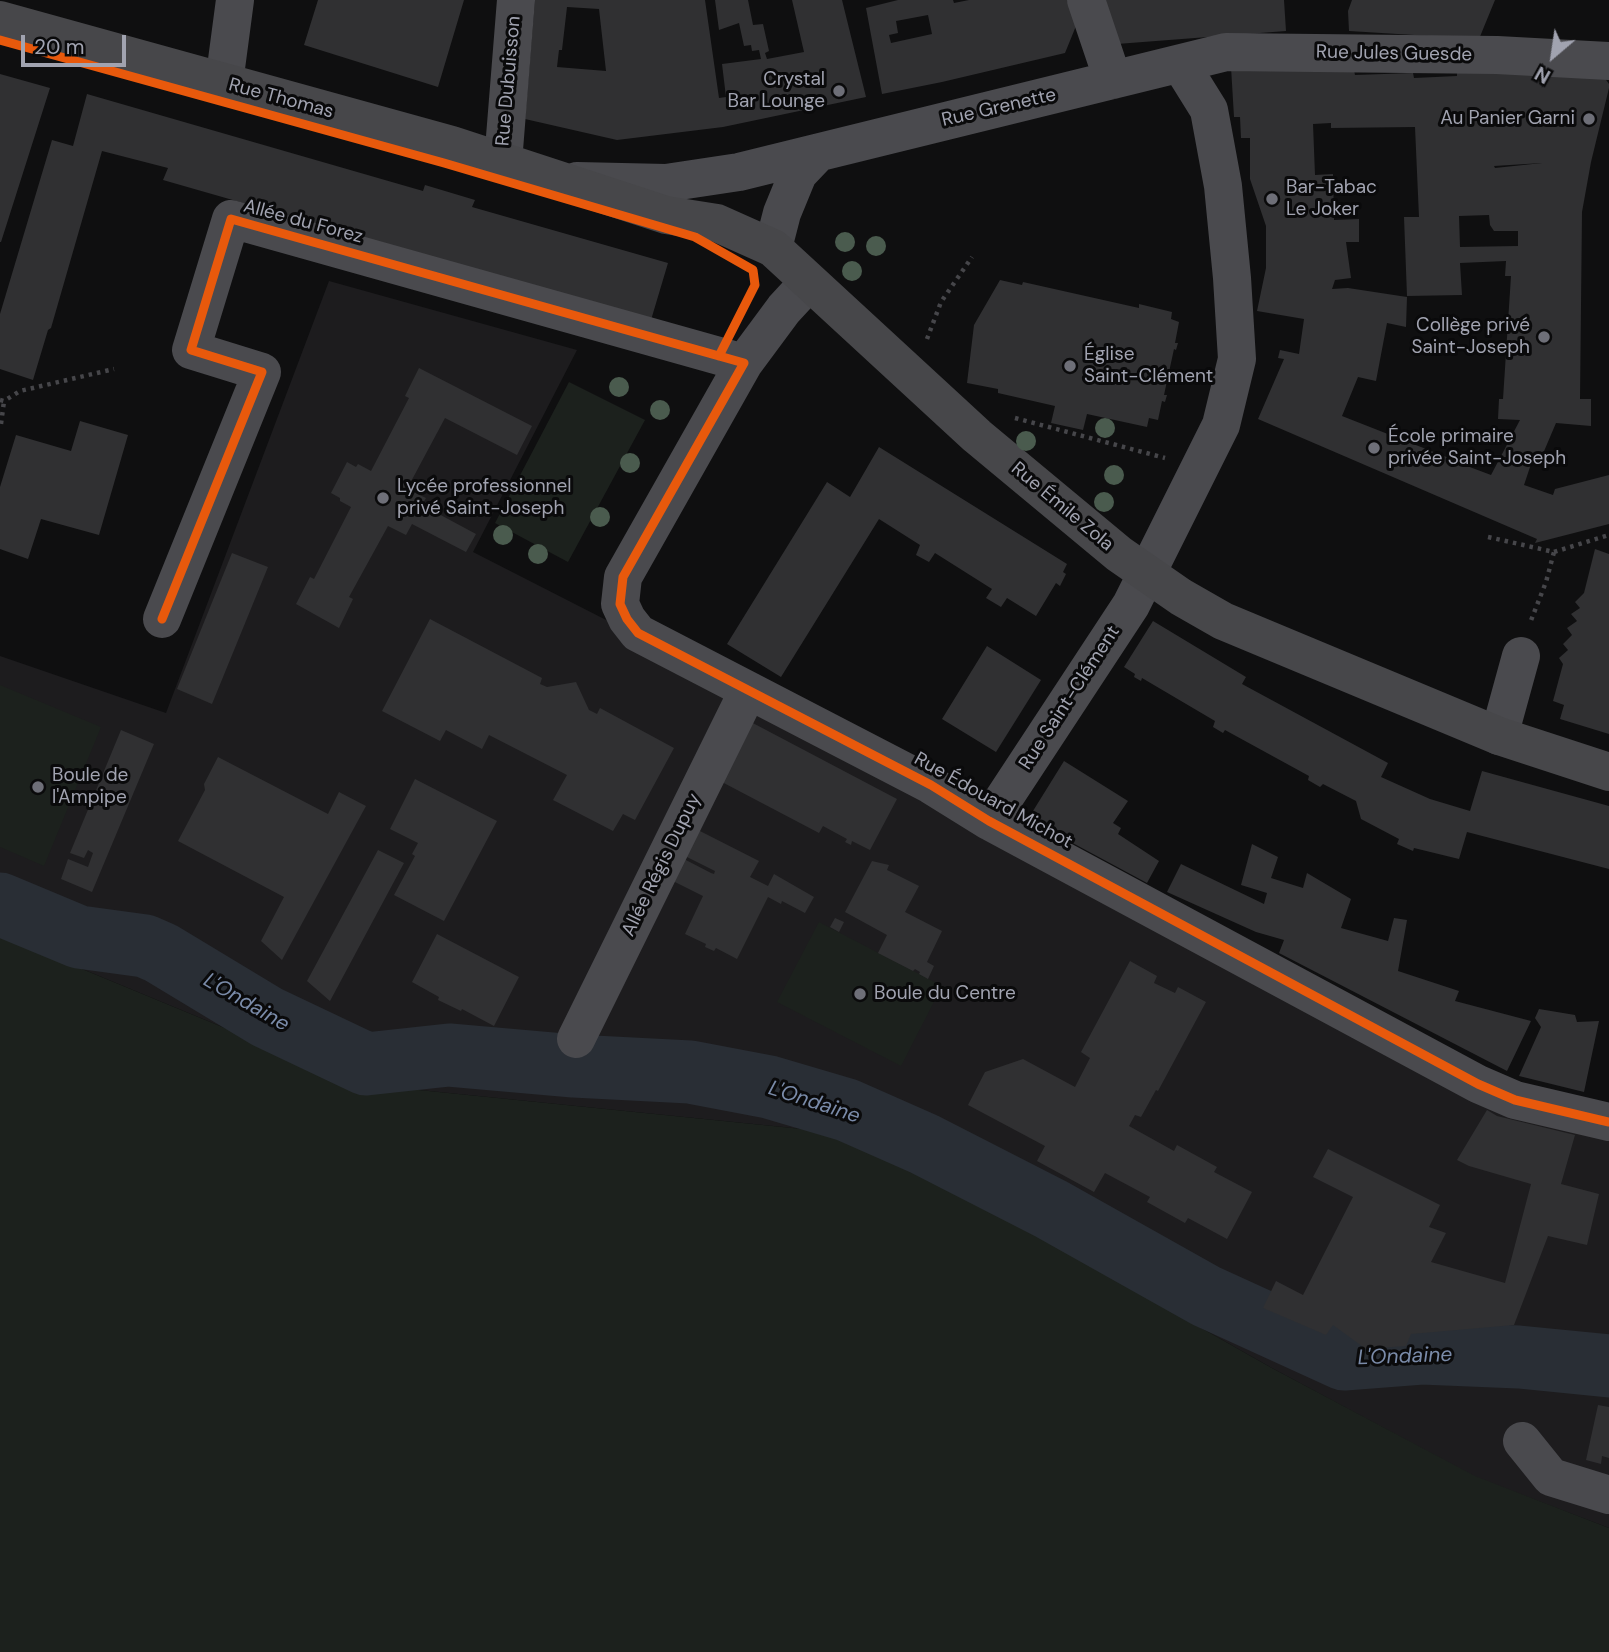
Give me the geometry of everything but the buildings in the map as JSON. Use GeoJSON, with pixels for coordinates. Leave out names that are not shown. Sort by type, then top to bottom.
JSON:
{"type":"FeatureCollection","features":[{"type":"Feature","properties":{"kind":"main road","name":"Rue Thomas"},"geometry":{"type":"LineString","coordinates":[[0,20],[452,145],[561,181]]}},
{"type":"Feature","properties":{"kind":"main road","name":"Rue Émile Zola"},"geometry":{"type":"LineString","coordinates":[[561,181],[666,215],[717,223],[773,248],[977,436],[1119,554],[1223,621],[1499,736],[1609,772]]}},
{"type":"Feature","properties":{"kind":"street"},"geometry":{"type":"LineString","coordinates":[[224,83],[235,0]]}},
{"type":"Feature","properties":{"kind":"street","name":"Rue Dubuisson"},"geometry":{"type":"LineString","coordinates":[[503,162],[516,0]]}},
{"type":"Feature","properties":{"kind":"street"},"geometry":{"type":"LineString","coordinates":[[1086,0],[1113,80]]}},
{"type":"Feature","properties":{"kind":"street","name":"Rue Jules Guesde"},"geometry":{"type":"LineString","coordinates":[[1181,65],[1226,52],[1497,55],[1609,61]]}},
{"type":"Feature","properties":{"kind":"street","name":"Rue Grenette"},"geometry":{"type":"LineString","coordinates":[[561,181],[666,183],[739,172],[1181,65]]}},
{"type":"Feature","properties":{"kind":"street","name":"Rue Saint-Clément"},"geometry":{"type":"LineString","coordinates":[[989,821],[1131,605],[1221,425],[1237,359],[1223,186],[1209,110],[1181,65]]}},
{"type":"Feature","properties":{"kind":"street"},"geometry":{"type":"LineString","coordinates":[[773,248],[782,213],[798,174],[818,153]]}},
{"type":"Feature","properties":{"kind":"street","name":"Allée du Forez"},"geometry":{"type":"LineString","coordinates":[[162,619],[262,372],[191,350],[231,219],[744,363]]}},
{"type":"Feature","properties":{"kind":"street","name":"Rue Édouard Michot"},"geometry":{"type":"LineString","coordinates":[[808,283],[784,309],[744,363],[623,577],[620,604],[627,620],[638,633],[931,785],[989,821],[1478,1084],[1515,1100],[1609,1122]]}},
{"type":"Feature","properties":{"kind":"street"},"geometry":{"type":"LineString","coordinates":[[1499,736],[1521,656]]}},
{"type":"Feature","properties":{"kind":"street","name":"Allée Régis Dupuy"},"geometry":{"type":"LineString","coordinates":[[576,1039],[748,691]]}},
{"type":"Feature","properties":{"kind":"street"},"geometry":{"type":"LineString","coordinates":[[1522,1441],[1550,1477],[1609,1495]]}},
{"type":"Feature","properties":{"kind":"path"},"geometry":{"type":"LineString","coordinates":[[932,396],[921,357],[941,302],[972,257]]}},
{"type":"Feature","properties":{"kind":"path"},"geometry":{"type":"LineString","coordinates":[[1,424],[2,400],[20,391],[114,369]]}},
{"type":"Feature","properties":{"kind":"path"},"geometry":{"type":"LineString","coordinates":[[1013,418],[1194,482]]}},
{"type":"Feature","properties":{"kind":"path"},"geometry":{"type":"LineString","coordinates":[[1488,537],[1554,552],[1609,535]]}},
{"type":"Feature","properties":{"kind":"path"},"geometry":{"type":"LineString","coordinates":[[1521,656],[1554,552]]}},
{"type":"Feature","properties":{"kind":"shaded area"},"geometry":{"type":"Polygon","coordinates":[[[329,281],[577,350],[473,552],[1507,1080],[1609,1106],[1609,1528],[1475,1477],[1270,1367],[861,1135],[360,1084],[0,935],[0,656],[166,713],[329,281]]]}},
{"type":"Feature","properties":{"kind":"shaded area"},"geometry":{"type":"Polygon","coordinates":[[[569,382],[645,420],[568,562],[495,523],[569,382]]]}},
{"type":"Feature","properties":{"kind":"shaded area","name":"Boule de l'Ampipe"},"geometry":{"type":"Polygon","coordinates":[[[0,685],[101,727],[44,866],[0,847],[0,685]]]}},
{"type":"Feature","properties":{"kind":"shaded area","name":"Boule du Centre"},"geometry":{"type":"Polygon","coordinates":[[[819,922],[942,986],[901,1066],[777,1002],[819,922]]]}},
{"type":"Feature","properties":{"kind":"shaded area"},"geometry":{"type":"Polygon","coordinates":[[[0,935],[360,1084],[861,1135],[1270,1367],[1475,1476],[1609,1528],[1609,1652],[0,1652],[0,935]]]}},
{"type":"Feature","properties":{"kind":"waterway","name":"L'Ondaine"},"geometry":{"type":"LineString","coordinates":[[0,904],[79,937],[145,946],[267,1017],[366,1064],[449,1055],[574,1066],[690,1072],[769,1087],[847,1110],[924,1144],[1051,1209],[1206,1296],[1344,1359],[1422,1353],[1519,1357],[1609,1366]]}},
{"type":"Feature","properties":{"kind":"cycle path"},"geometry":{"type":"LineString","coordinates":[[0,40],[444,163],[695,237],[753,270],[755,285],[719,356]]}},
{"type":"Feature","properties":{"kind":"cycle path"},"geometry":{"type":"LineString","coordinates":[[162,619],[262,372],[191,350],[231,219],[744,363],[623,577],[620,604],[638,633],[931,785],[989,821],[1478,1084],[1515,1100],[1609,1122]]}},
{"type":"Feature","properties":{"kind":"place","name":"Crystal Bar Lounge"},"geometry":{"type":"Point","coordinates":[839,91]}},
{"type":"Feature","properties":{"kind":"place","name":"Au Panier Garni"},"geometry":{"type":"Point","coordinates":[1589,119]}},
{"type":"Feature","properties":{"kind":"place","name":"Bar-Tabac Le Joker"},"geometry":{"type":"Point","coordinates":[1272,199]}},
{"type":"Feature","properties":{"kind":"place","name":"Collège privé Saint-Joseph"},"geometry":{"type":"Point","coordinates":[1544,337]}},
{"type":"Feature","properties":{"kind":"place","name":"Église Saint-Clément"},"geometry":{"type":"Point","coordinates":[1070,366]}},
{"type":"Feature","properties":{"kind":"place","name":"École primaire privée Saint-Joseph"},"geometry":{"type":"Point","coordinates":[1374,448]}},
{"type":"Feature","properties":{"kind":"place","name":"Lycée professionnel privé Saint-Joseph"},"geometry":{"type":"Point","coordinates":[383,498]}},
{"type":"Feature","properties":{"kind":"place","name":"Boule de l'Ampipe"},"geometry":{"type":"Point","coordinates":[38,787]}},
{"type":"Feature","properties":{"kind":"place","name":"Boule du Centre"},"geometry":{"type":"Point","coordinates":[860,994]}}]}
